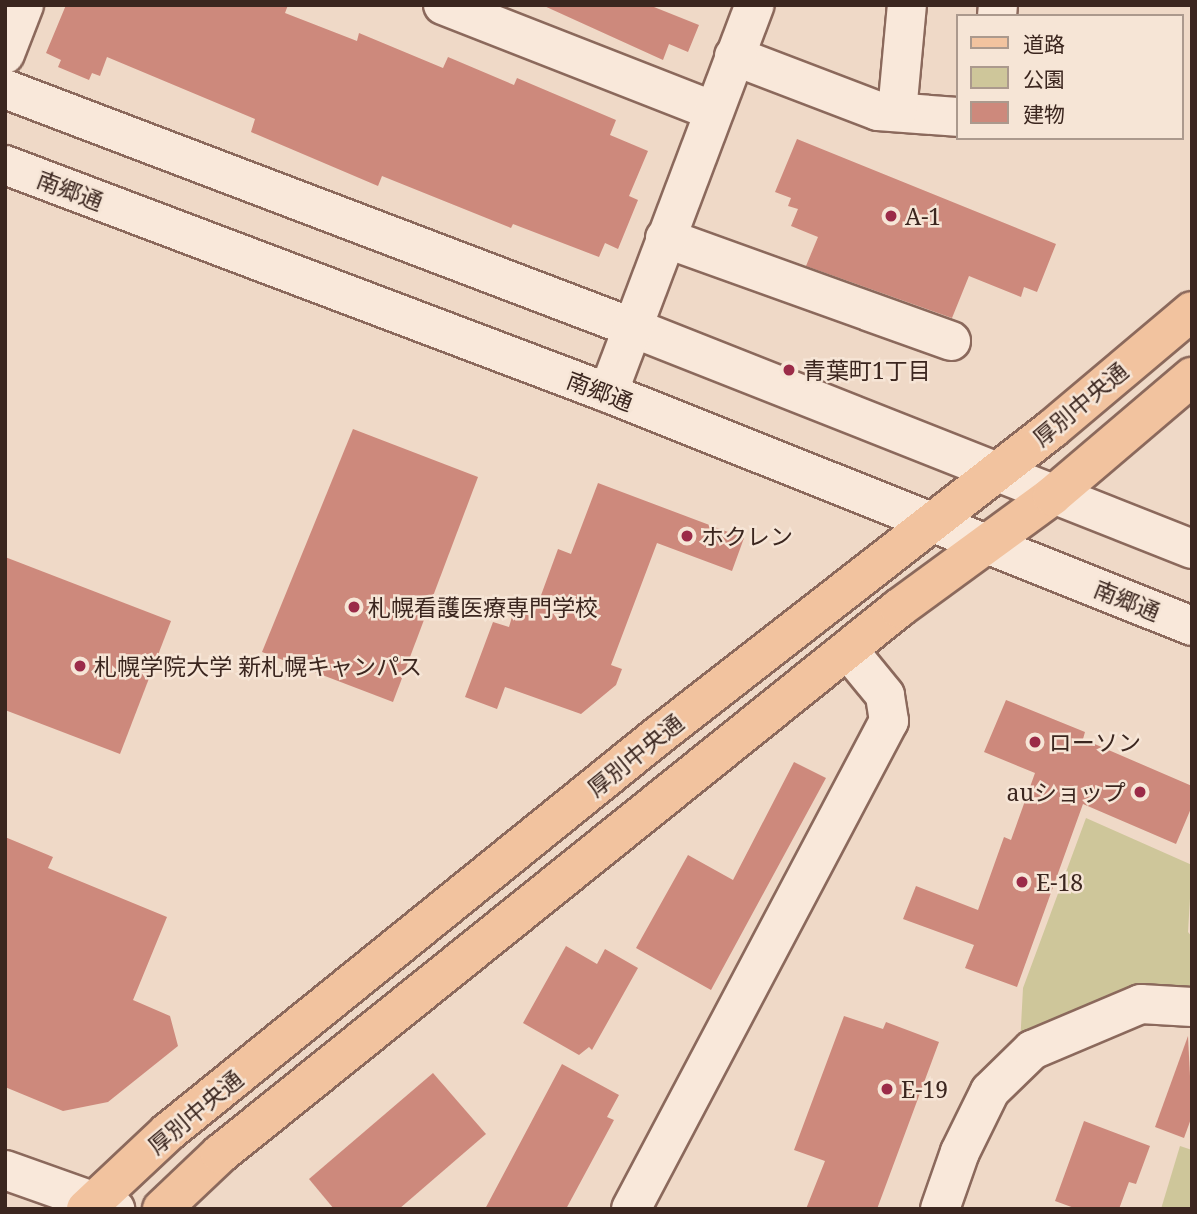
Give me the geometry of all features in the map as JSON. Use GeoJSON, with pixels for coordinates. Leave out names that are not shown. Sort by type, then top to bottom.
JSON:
{"type":"FeatureCollection","features":[{"type":"Feature","properties":{"kind":"main road","name":"厚別中央通"},"geometry":{"type":"LineString","coordinates":[[98,1206],[168,1132],[648,744],[934,523],[1192,311]]}},
{"type":"Feature","properties":{"kind":"main road"},"geometry":{"type":"LineString","coordinates":[[162,1209],[220,1154],[848,650],[1052,496],[1192,377]]}},
{"type":"Feature","properties":{"kind":"street"},"geometry":{"type":"LineString","coordinates":[[5,54],[24,5]]}},
{"type":"Feature","properties":{"kind":"street"},"geometry":{"type":"LineString","coordinates":[[443,5],[505,16],[713,111]]}},
{"type":"Feature","properties":{"kind":"street"},"geometry":{"type":"LineString","coordinates":[[608,393],[755,5]]}},
{"type":"Feature","properties":{"kind":"street"},"geometry":{"type":"LineString","coordinates":[[897,113],[907,5]]}},
{"type":"Feature","properties":{"kind":"street"},"geometry":{"type":"LineString","coordinates":[[734,56],[878,111],[956,117]]}},
{"type":"Feature","properties":{"kind":"street"},"geometry":{"type":"LineString","coordinates":[[5,89],[631,327],[994,474],[1192,549]]}},
{"type":"Feature","properties":{"kind":"street","name":"南郷通"},"geometry":{"type":"LineString","coordinates":[[5,165],[608,393],[1192,626]]}},
{"type":"Feature","properties":{"kind":"street"},"geometry":{"type":"LineString","coordinates":[[665,238],[951,341]]}},
{"type":"Feature","properties":{"kind":"street"},"geometry":{"type":"LineString","coordinates":[[631,1209],[889,721],[885,695],[848,650]]}},
{"type":"Feature","properties":{"kind":"street"},"geometry":{"type":"LineString","coordinates":[[940,1209],[960,1152],[990,1091],[1032,1050],[1141,1004],[1192,1007]]}},
{"type":"Feature","properties":{"kind":"street"},"geometry":{"type":"LineString","coordinates":[[5,1170],[98,1206]]}},
{"type":"Feature","properties":{"kind":"green space"},"geometry":{"type":"Polygon","coordinates":[[[1086,818],[1192,865],[1188,932],[1192,937],[1192,998],[1020,1045],[1023,988],[1086,818]]]}},
{"type":"Feature","properties":{"kind":"green space"},"geometry":{"type":"Polygon","coordinates":[[[1180,1146],[1192,1150],[1192,1209],[1161,1209],[1180,1146]]]}},
{"type":"Feature","properties":{"kind":"building"},"geometry":{"type":"Polygon","coordinates":[[[66,5],[288,5],[285,13],[357,41],[359,33],[443,68],[448,57],[514,85],[517,78],[616,120],[610,135],[648,151],[629,196],[638,200],[618,249],[605,243],[599,257],[513,224],[511,228],[382,176],[378,186],[251,132],[255,119],[107,57],[100,76],[92,73],[89,80],[58,67],[61,60],[46,53],[66,5]]]}},
{"type":"Feature","properties":{"kind":"building"},"geometry":{"type":"Polygon","coordinates":[[[542,5],[649,5],[699,25],[688,52],[669,44],[663,60],[542,5]]]}},
{"type":"Feature","properties":{"kind":"building","name":"A-1"},"geometry":{"type":"Polygon","coordinates":[[[797,139],[1056,244],[1037,292],[1024,287],[1021,297],[969,276],[952,318],[806,266],[818,237],[791,226],[798,209],[788,206],[791,198],[775,192],[797,139]]]}},
{"type":"Feature","properties":{"kind":"building","name":"札幌看護医療専門学校"},"geometry":{"type":"Polygon","coordinates":[[[353,429],[478,477],[393,702],[262,652],[353,429]]]}},
{"type":"Feature","properties":{"kind":"building"},"geometry":{"type":"Polygon","coordinates":[[[598,483],[744,538],[732,571],[657,543],[611,665],[622,669],[616,685],[581,714],[505,687],[497,709],[465,697],[493,622],[509,627],[514,610],[533,617],[558,549],[571,554],[598,483]]]}},
{"type":"Feature","properties":{"kind":"building","name":"札幌学院大学 新札幌キャンパス"},"geometry":{"type":"Polygon","coordinates":[[[5,557],[171,621],[120,754],[5,710],[5,557]]]}},
{"type":"Feature","properties":{"kind":"building"},"geometry":{"type":"Polygon","coordinates":[[[1006,700],[1085,732],[1083,739],[1192,786],[1192,806],[1176,844],[1083,804],[1017,987],[965,968],[974,945],[903,919],[916,886],[978,910],[1004,837],[1011,840],[1035,773],[984,752],[1006,700]]]}},
{"type":"Feature","properties":{"kind":"building"},"geometry":{"type":"Polygon","coordinates":[[[794,762],[826,778],[711,990],[636,948],[688,855],[733,880],[794,762]]]}},
{"type":"Feature","properties":{"kind":"building"},"geometry":{"type":"Polygon","coordinates":[[[5,837],[53,857],[48,868],[167,917],[133,1000],[170,1016],[178,1046],[108,1102],[63,1111],[5,1087],[5,837]]]}},
{"type":"Feature","properties":{"kind":"building"},"geometry":{"type":"Polygon","coordinates":[[[566,946],[597,964],[605,949],[638,968],[592,1050],[589,1047],[579,1055],[523,1023],[566,946]]]}},
{"type":"Feature","properties":{"kind":"building","name":"E-19"},"geometry":{"type":"Polygon","coordinates":[[[844,1016],[883,1029],[886,1022],[939,1042],[877,1209],[806,1209],[825,1161],[794,1150],[844,1016]]]}},
{"type":"Feature","properties":{"kind":"building"},"geometry":{"type":"Polygon","coordinates":[[[1188,1036],[1192,1116],[1184,1138],[1155,1127],[1188,1036]]]}},
{"type":"Feature","properties":{"kind":"building"},"geometry":{"type":"Polygon","coordinates":[[[562,1064],[619,1095],[607,1117],[614,1120],[566,1209],[485,1209],[562,1064]]]}},
{"type":"Feature","properties":{"kind":"building"},"geometry":{"type":"Polygon","coordinates":[[[433,1073],[486,1134],[399,1209],[334,1209],[309,1179],[433,1073]]]}},
{"type":"Feature","properties":{"kind":"building"},"geometry":{"type":"Polygon","coordinates":[[[1084,1121],[1150,1146],[1136,1184],[1129,1182],[1119,1209],[1077,1209],[1055,1201],[1084,1121]]]}},
{"type":"Feature","properties":{"kind":"place","name":"A-1"},"geometry":{"type":"Point","coordinates":[891,216]}},
{"type":"Feature","properties":{"kind":"place","name":"青葉町1丁目"},"geometry":{"type":"Point","coordinates":[789,370]}},
{"type":"Feature","properties":{"kind":"place","name":"ホクレン"},"geometry":{"type":"Point","coordinates":[687,536]}},
{"type":"Feature","properties":{"kind":"place","name":"札幌看護医療専門学校"},"geometry":{"type":"Point","coordinates":[354,607]}},
{"type":"Feature","properties":{"kind":"place","name":"札幌学院大学 新札幌キャンパス"},"geometry":{"type":"Point","coordinates":[80,666]}},
{"type":"Feature","properties":{"kind":"place","name":"ローソン"},"geometry":{"type":"Point","coordinates":[1035,742]}},
{"type":"Feature","properties":{"kind":"place","name":"auショップ"},"geometry":{"type":"Point","coordinates":[1140,792]}},
{"type":"Feature","properties":{"kind":"place","name":"E-18"},"geometry":{"type":"Point","coordinates":[1022,882]}},
{"type":"Feature","properties":{"kind":"place","name":"E-19"},"geometry":{"type":"Point","coordinates":[887,1089]}}]}
